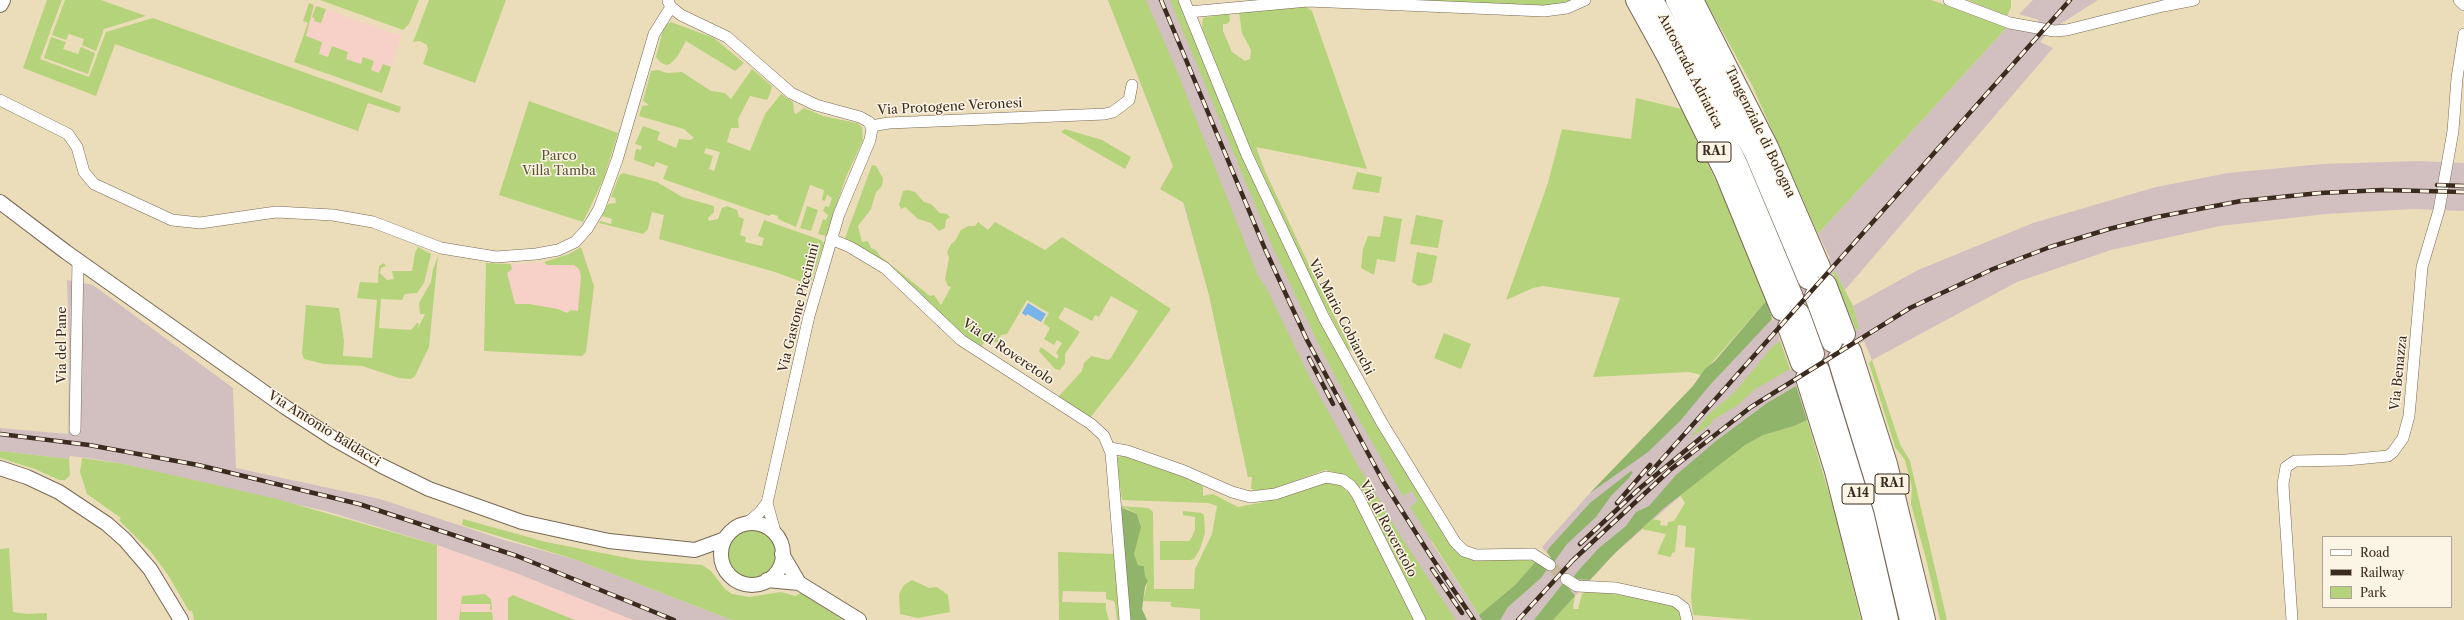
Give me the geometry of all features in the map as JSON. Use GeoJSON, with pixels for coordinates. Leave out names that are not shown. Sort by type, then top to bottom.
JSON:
{"type":"FeatureCollection","features":[{"type":"Feature","properties":{"kind":"highway","name":"RA1"},"geometry":{"type":"LineString","coordinates":[[1636,0],[1675,73],[1725,173],[1790,312]]}},
{"type":"Feature","properties":{"kind":"highway","name":"Autostrada Adriatica"},"geometry":{"type":"LineString","coordinates":[[1653,0],[1708,103],[1738,166],[1862,509],[1888,620]]}},
{"type":"Feature","properties":{"kind":"highway","name":"Autostrada Adriatica"},"geometry":{"type":"LineString","coordinates":[[1676,0],[1756,156],[1818,282]]}},
{"type":"Feature","properties":{"kind":"highway","name":"Tangenziale di Bologna"},"geometry":{"type":"LineString","coordinates":[[1693,0],[1768,147],[1841,347],[1889,471],[1925,620]]}},
{"type":"Feature","properties":{"kind":"highway","name":"A14"},"geometry":{"type":"LineString","coordinates":[[1841,347],[1884,509],[1910,620]]}},
{"type":"Feature","properties":{"kind":"highway"},"geometry":{"type":"LineString","coordinates":[[1810,366],[1873,620]]}},
{"type":"Feature","properties":{"kind":"main road"},"geometry":{"type":"LineString","coordinates":[[0,4],[2,0]]}},
{"type":"Feature","properties":{"kind":"street","name":"Via Mario Cobianchi"},"geometry":{"type":"LineString","coordinates":[[1184,0],[1247,155],[1324,318],[1382,423],[1455,542],[1461,549],[1471,554],[1485,556],[1533,554],[1540,557],[1550,565]]}},
{"type":"Feature","properties":{"kind":"street"},"geometry":{"type":"LineString","coordinates":[[1189,12],[1308,0],[1544,11],[1566,8],[1585,0]]}},
{"type":"Feature","properties":{"kind":"street"},"geometry":{"type":"LineString","coordinates":[[1949,0],[2010,23],[2054,31],[2067,30],[2156,7],[2194,0]]}},
{"type":"Feature","properties":{"kind":"street"},"geometry":{"type":"LineString","coordinates":[[2459,0],[2464,4]]}},
{"type":"Feature","properties":{"kind":"street"},"geometry":{"type":"LineString","coordinates":[[0,100],[68,134],[77,147],[85,175],[94,184],[172,220],[200,223],[276,212],[343,216],[381,224],[442,248],[496,257],[536,254],[558,250],[574,242],[587,228],[599,209],[617,160],[654,34],[669,3]]}},
{"type":"Feature","properties":{"kind":"street","name":"Via Protogene Veronesi"},"geometry":{"type":"LineString","coordinates":[[669,3],[684,17],[727,37],[774,79],[800,98],[829,109],[860,117],[871,126],[889,123],[1105,114],[1113,112],[1129,100],[1132,85]]}},
{"type":"Feature","properties":{"kind":"street","name":"Via Benazza"},"geometry":{"type":"LineString","coordinates":[[2292,620],[2283,484],[2286,467],[2295,461],[2380,458],[2394,452],[2403,438],[2409,416],[2416,353],[2422,267],[2439,210],[2453,131],[2457,78],[2464,34]]}},
{"type":"Feature","properties":{"kind":"street","name":"Via Gastone Piccinini"},"geometry":{"type":"LineString","coordinates":[[746,524],[759,514],[767,503],[809,316],[831,239],[845,199],[871,137],[871,126]]}},
{"type":"Feature","properties":{"kind":"street","name":"Via Antonio Baldacci"},"geometry":{"type":"LineString","coordinates":[[0,202],[78,260],[328,435],[382,466],[429,489],[503,516],[561,532],[629,544],[695,550],[723,565]]}},
{"type":"Feature","properties":{"kind":"street","name":"Via di Roveretolo"},"geometry":{"type":"LineString","coordinates":[[831,239],[850,247],[885,268],[961,340],[1091,424],[1104,436],[1110,448],[1125,620]]}},
{"type":"Feature","properties":{"kind":"street","name":"Via del Pane"},"geometry":{"type":"LineString","coordinates":[[75,430],[78,260]]}},
{"type":"Feature","properties":{"kind":"street","name":"Via di Roveretolo"},"geometry":{"type":"LineString","coordinates":[[1110,448],[1134,453],[1191,474],[1232,492],[1250,497],[1275,494],[1326,477],[1343,480],[1351,486],[1357,494],[1420,620]]}},
{"type":"Feature","properties":{"kind":"street"},"geometry":{"type":"LineString","coordinates":[[0,468],[27,477],[59,492],[92,512],[112,528],[150,569],[182,620]]}},
{"type":"Feature","properties":{"kind":"street","name":"Via Gastone Piccinini"},"geometry":{"type":"LineString","coordinates":[[767,503],[776,535]]}},
{"type":"Feature","properties":{"kind":"street"},"geometry":{"type":"LineString","coordinates":[[782,554],[778,570],[767,580],[758,584],[744,583],[729,575],[723,565],[721,549],[724,539],[734,529],[746,524],[760,524],[776,535],[782,554],[799,583]]}},
{"type":"Feature","properties":{"kind":"street","name":"Via Antonio Baldacci"},"geometry":{"type":"LineString","coordinates":[[695,550],[724,539]]}},
{"type":"Feature","properties":{"kind":"street"},"geometry":{"type":"LineString","coordinates":[[1566,579],[1576,586],[1616,588],[1675,601],[1684,608],[1686,620]]}},
{"type":"Feature","properties":{"kind":"street"},"geometry":{"type":"LineString","coordinates":[[767,580],[799,583],[859,620]]}},
{"type":"Feature","properties":{"kind":"shaded area"},"geometry":{"type":"Polygon","coordinates":[[[1108,0],[1179,0],[1236,140],[1320,320],[1386,440],[1427,507],[1432,543],[1479,615],[1548,569],[1554,562],[1542,547],[1590,493],[1693,386],[1705,369],[1715,361],[1766,301],[1773,321],[1830,258],[1818,234],[2008,26],[2029,32],[2039,20],[2019,14],[2033,0],[2098,0],[2051,30],[2040,42],[2053,48],[1845,290],[1835,271],[1778,335],[1790,370],[1859,328],[1853,306],[1918,270],[2033,223],[2156,187],[2228,173],[2322,164],[2419,161],[2464,163],[2464,211],[2413,209],[2326,214],[2220,226],[2111,250],[2017,282],[1872,360],[1864,341],[1796,384],[1807,420],[1718,465],[1614,554],[1553,620],[1426,620],[1356,482],[1345,471],[1333,466],[1248,477],[1209,295],[1173,166],[1108,0]]]}},
{"type":"Feature","properties":{"kind":"shaded area"},"geometry":{"type":"Polygon","coordinates":[[[309,3],[402,36],[382,93],[294,62],[308,23],[303,21],[309,3]]]}},
{"type":"Feature","properties":{"kind":"shaded area"},"geometry":{"type":"Polygon","coordinates":[[[581,247],[594,286],[586,352],[582,356],[484,351],[486,263],[518,264],[544,262],[569,254],[581,247]]]}},
{"type":"Feature","properties":{"kind":"shaded area"},"geometry":{"type":"Polygon","coordinates":[[[67,280],[93,285],[233,388],[236,468],[380,499],[504,540],[577,560],[732,620],[633,620],[516,573],[437,545],[329,512],[124,464],[70,456],[69,459],[0,451],[0,428],[68,434],[69,343],[67,280]]]}},
{"type":"Feature","properties":{"kind":"shaded area"},"geometry":{"type":"Polygon","coordinates":[[[437,545],[516,573],[633,620],[437,620],[437,545]]]}},
{"type":"Feature","properties":{"kind":"green space"},"geometry":{"type":"Polygon","coordinates":[[[47,0],[62,0],[40,59],[89,77],[106,32],[153,18],[401,107],[399,113],[368,103],[358,131],[115,44],[96,96],[23,68],[47,0]]]}},
{"type":"Feature","properties":{"kind":"green space"},"geometry":{"type":"Polygon","coordinates":[[[65,0],[101,0],[146,16],[104,29],[96,51],[82,45],[84,39],[69,34],[66,40],[52,35],[65,0]]]}},
{"type":"Feature","properties":{"kind":"green space"},"geometry":{"type":"Polygon","coordinates":[[[320,0],[419,0],[409,24],[403,30],[320,0]]]}},
{"type":"Feature","properties":{"kind":"green space"},"geometry":{"type":"Polygon","coordinates":[[[429,0],[506,0],[475,83],[423,64],[428,49],[427,45],[420,41],[413,42],[429,0]]]}},
{"type":"Feature","properties":{"kind":"green space"},"geometry":{"type":"Polygon","coordinates":[[[1108,0],[1146,0],[1177,71],[1258,276],[1266,287],[1310,378],[1357,464],[1402,538],[1456,620],[1426,620],[1359,487],[1346,475],[1325,470],[1276,488],[1261,491],[1251,489],[1252,477],[1248,477],[1209,295],[1184,203],[1160,189],[1173,166],[1108,0]]]}},
{"type":"Feature","properties":{"kind":"green space"},"geometry":{"type":"Polygon","coordinates":[[[1170,0],[1179,0],[1236,140],[1320,320],[1386,440],[1427,507],[1457,551],[1536,561],[1515,585],[1479,615],[1410,507],[1418,501],[1412,491],[1403,496],[1346,397],[1317,341],[1271,243],[1170,0]]]}},
{"type":"Feature","properties":{"kind":"green space"},"geometry":{"type":"Polygon","coordinates":[[[1414,0],[1574,0],[1548,6],[1414,0]]]}},
{"type":"Feature","properties":{"kind":"green space"},"geometry":{"type":"Polygon","coordinates":[[[1705,0],[1931,0],[2008,26],[1818,234],[1752,85],[1705,0]]]}},
{"type":"Feature","properties":{"kind":"green space"},"geometry":{"type":"Polygon","coordinates":[[[1968,0],[2011,0],[2011,7],[2007,16],[1968,0]]]}},
{"type":"Feature","properties":{"kind":"green space"},"geometry":{"type":"Polygon","coordinates":[[[309,3],[314,5],[306,36],[322,42],[319,54],[328,57],[332,46],[348,52],[346,59],[361,64],[363,57],[374,61],[371,70],[379,73],[383,64],[391,67],[382,93],[294,62],[308,23],[303,21],[309,3]]]}},
{"type":"Feature","properties":{"kind":"green space"},"geometry":{"type":"Polygon","coordinates":[[[316,6],[326,9],[321,23],[314,21],[315,19],[312,17],[316,6]]]}},
{"type":"Feature","properties":{"kind":"green space"},"geometry":{"type":"Polygon","coordinates":[[[1305,6],[1312,11],[1367,169],[1256,147],[1265,171],[1315,278],[1352,351],[1348,349],[1317,291],[1246,138],[1202,28],[1203,18],[1229,13],[1230,21],[1227,24],[1223,24],[1223,31],[1232,52],[1245,61],[1250,59],[1251,50],[1242,33],[1239,12],[1305,6]]]}},
{"type":"Feature","properties":{"kind":"green space"},"geometry":{"type":"Polygon","coordinates":[[[671,22],[714,38],[744,63],[735,71],[686,41],[677,57],[670,64],[666,65],[660,62],[656,57],[664,26],[671,22]]]}},
{"type":"Feature","properties":{"kind":"green space"},"geometry":{"type":"Polygon","coordinates":[[[51,37],[66,42],[63,49],[78,54],[81,47],[95,53],[88,74],[44,58],[51,37]]]}},
{"type":"Feature","properties":{"kind":"green space"},"geometry":{"type":"Polygon","coordinates":[[[752,69],[772,86],[767,100],[750,96],[738,119],[739,128],[731,128],[727,142],[750,151],[765,114],[781,94],[793,102],[794,112],[796,114],[804,108],[823,116],[857,123],[862,127],[863,140],[846,177],[826,236],[818,234],[823,219],[826,220],[828,215],[823,211],[825,206],[829,207],[832,198],[827,195],[825,201],[822,200],[824,190],[810,185],[796,227],[778,219],[778,216],[772,214],[769,216],[663,179],[668,166],[656,162],[654,167],[634,160],[636,149],[641,150],[642,146],[635,144],[643,126],[660,132],[657,140],[676,148],[679,139],[690,140],[694,138],[684,129],[639,116],[642,106],[649,105],[643,101],[651,71],[658,70],[667,73],[682,72],[711,91],[725,93],[731,99],[752,69]],[[706,148],[704,153],[713,156],[709,169],[714,171],[720,152],[706,148]]]}},
{"type":"Feature","properties":{"kind":"green space"},"geometry":{"type":"Polygon","coordinates":[[[1636,98],[1682,109],[1724,198],[1766,301],[1701,375],[1689,372],[1593,377],[1620,298],[1543,286],[1533,288],[1506,300],[1548,183],[1562,129],[1631,139],[1636,98]]]}},
{"type":"Feature","properties":{"kind":"green space","name":"Parco Villa Tamba"},"geometry":{"type":"Polygon","coordinates":[[[529,101],[618,133],[604,178],[583,222],[499,195],[529,101]]]}},
{"type":"Feature","properties":{"kind":"green space"},"geometry":{"type":"Polygon","coordinates":[[[1065,129],[1102,140],[1131,157],[1125,169],[1061,132],[1065,129]]]}},
{"type":"Feature","properties":{"kind":"green space"},"geometry":{"type":"Polygon","coordinates":[[[872,165],[876,166],[883,178],[882,186],[876,192],[871,209],[858,226],[862,242],[868,241],[871,248],[876,250],[880,256],[930,296],[934,295],[941,305],[951,287],[948,286],[945,279],[949,258],[947,252],[951,244],[955,241],[961,230],[968,226],[975,226],[978,222],[988,230],[995,222],[1045,250],[1062,237],[1171,309],[1129,368],[1090,418],[1059,399],[1059,396],[1082,371],[1084,363],[1091,356],[1108,360],[1111,358],[1138,311],[1111,296],[1099,317],[1095,315],[1092,321],[1065,307],[1058,318],[1080,332],[1065,354],[1065,363],[1060,370],[1055,369],[1039,351],[1041,347],[1057,359],[1059,356],[1056,353],[1062,343],[1057,340],[1054,345],[1044,339],[1050,328],[1043,323],[1049,313],[1027,300],[1007,334],[1001,335],[997,343],[987,338],[981,347],[963,334],[875,257],[845,238],[872,165]]]}},
{"type":"Feature","properties":{"kind":"green space"},"geometry":{"type":"Polygon","coordinates":[[[1357,172],[1382,177],[1379,193],[1352,189],[1357,172]]]}},
{"type":"Feature","properties":{"kind":"green space"},"geometry":{"type":"Polygon","coordinates":[[[623,173],[657,182],[682,197],[714,206],[714,212],[708,218],[709,221],[718,219],[722,208],[727,206],[737,210],[739,217],[744,219],[740,235],[746,237],[745,242],[762,246],[764,238],[758,236],[764,220],[821,240],[824,243],[810,285],[775,272],[659,239],[664,215],[652,212],[648,229],[643,234],[599,223],[600,221],[611,224],[612,219],[602,216],[608,204],[616,203],[615,198],[611,197],[619,176],[623,173]]]}},
{"type":"Feature","properties":{"kind":"green space"},"geometry":{"type":"Polygon","coordinates":[[[908,190],[915,192],[924,202],[931,204],[940,213],[947,214],[950,217],[946,220],[945,228],[939,231],[931,223],[918,219],[905,207],[901,209],[899,205],[903,191],[908,190]]]}},
{"type":"Feature","properties":{"kind":"green space"},"geometry":{"type":"Polygon","coordinates":[[[807,206],[818,210],[811,231],[800,228],[807,206]]]}},
{"type":"Feature","properties":{"kind":"green space"},"geometry":{"type":"Polygon","coordinates":[[[1416,215],[1443,220],[1438,248],[1410,244],[1416,215]]]}},
{"type":"Feature","properties":{"kind":"green space"},"geometry":{"type":"Polygon","coordinates":[[[1384,216],[1402,219],[1395,262],[1377,259],[1374,275],[1361,268],[1363,249],[1368,236],[1380,237],[1384,216]]]}},
{"type":"Feature","properties":{"kind":"green space"},"geometry":{"type":"Polygon","coordinates":[[[418,247],[431,254],[424,283],[417,293],[405,294],[402,300],[381,299],[379,328],[411,330],[417,323],[419,323],[418,328],[425,314],[420,314],[419,303],[431,282],[433,269],[438,256],[429,347],[415,376],[411,379],[399,378],[362,366],[324,364],[304,359],[302,353],[306,305],[339,308],[344,341],[343,356],[372,358],[377,300],[357,298],[360,282],[378,283],[379,266],[384,263],[386,266],[381,268],[380,273],[387,280],[394,279],[392,271],[412,271],[415,253],[418,247]]]}},
{"type":"Feature","properties":{"kind":"green space"},"geometry":{"type":"Polygon","coordinates":[[[581,247],[594,286],[586,352],[582,356],[484,351],[486,263],[511,264],[512,269],[507,273],[515,304],[529,304],[558,309],[567,313],[571,310],[578,311],[581,276],[579,269],[574,265],[547,265],[544,262],[569,254],[581,247]]]}},
{"type":"Feature","properties":{"kind":"green space"},"geometry":{"type":"Polygon","coordinates":[[[1417,252],[1437,256],[1432,282],[1418,286],[1412,282],[1417,252]]]}},
{"type":"Feature","properties":{"kind":"green space"},"geometry":{"type":"Polygon","coordinates":[[[1835,271],[1853,306],[1859,328],[1856,330],[1833,273],[1835,271]]]}},
{"type":"Feature","properties":{"kind":"green space"},"geometry":{"type":"Polygon","coordinates":[[[1766,301],[1772,319],[1710,385],[1680,421],[1648,452],[1590,493],[1693,386],[1705,369],[1715,361],[1766,301]]]}},
{"type":"Feature","properties":{"kind":"green space"},"geometry":{"type":"Polygon","coordinates":[[[1444,333],[1471,344],[1461,369],[1434,358],[1444,333]]]}},
{"type":"Feature","properties":{"kind":"green space"},"geometry":{"type":"Polygon","coordinates":[[[1780,341],[1790,369],[1754,390],[1738,405],[1713,420],[1711,424],[1690,438],[1709,414],[1734,393],[1772,347],[1780,341]]]}},
{"type":"Feature","properties":{"kind":"green space"},"geometry":{"type":"Polygon","coordinates":[[[1872,360],[1900,444],[1910,461],[1947,620],[1940,620],[1926,559],[1911,504],[1912,487],[1905,460],[1895,447],[1869,363],[1872,360]]]}},
{"type":"Feature","properties":{"kind":"green space"},"geometry":{"type":"Polygon","coordinates":[[[1796,386],[1807,420],[1794,426],[1763,435],[1745,445],[1664,508],[1614,554],[1590,580],[1575,579],[1574,576],[1599,548],[1626,526],[1636,512],[1649,506],[1676,475],[1716,441],[1767,403],[1796,386]]]}},
{"type":"Feature","properties":{"kind":"green space"},"geometry":{"type":"Polygon","coordinates":[[[1807,420],[1834,510],[1861,620],[1753,620],[1693,615],[1691,597],[1695,548],[1685,547],[1686,526],[1678,525],[1675,552],[1672,553],[1671,557],[1657,554],[1666,534],[1641,529],[1652,519],[1661,521],[1660,525],[1667,526],[1668,522],[1674,521],[1685,503],[1680,495],[1745,445],[1763,435],[1794,426],[1807,420]]]}},
{"type":"Feature","properties":{"kind":"green space"},"geometry":{"type":"Polygon","coordinates":[[[0,451],[69,459],[70,475],[65,480],[59,480],[35,469],[0,458],[0,451]]]}},
{"type":"Feature","properties":{"kind":"green space"},"geometry":{"type":"Polygon","coordinates":[[[1123,455],[1203,484],[1203,496],[1213,494],[1238,507],[1264,502],[1325,482],[1339,484],[1351,495],[1415,620],[1200,620],[1200,609],[1172,607],[1170,604],[1172,602],[1143,601],[1148,581],[1145,576],[1144,566],[1138,565],[1134,554],[1140,523],[1137,514],[1126,508],[1120,509],[1120,506],[1149,508],[1153,512],[1154,589],[1194,589],[1195,569],[1212,534],[1217,506],[1208,503],[1122,500],[1116,458],[1123,455]]]}},
{"type":"Feature","properties":{"kind":"green space"},"geometry":{"type":"Polygon","coordinates":[[[82,458],[124,464],[277,499],[437,545],[437,620],[194,620],[192,611],[189,611],[168,575],[151,552],[119,520],[121,518],[87,494],[80,472],[82,458]]]}},
{"type":"Feature","properties":{"kind":"green space"},"geometry":{"type":"Polygon","coordinates":[[[1631,471],[1633,472],[1629,478],[1611,496],[1596,517],[1567,544],[1554,562],[1547,552],[1549,548],[1590,503],[1631,471]]]}},
{"type":"Feature","properties":{"kind":"green space"},"geometry":{"type":"Polygon","coordinates":[[[1123,508],[1137,514],[1141,527],[1134,554],[1138,565],[1144,566],[1145,576],[1148,581],[1145,587],[1142,609],[1147,620],[1128,620],[1122,522],[1120,512],[1123,508]]]}},
{"type":"Feature","properties":{"kind":"green space"},"geometry":{"type":"Polygon","coordinates":[[[1183,511],[1202,513],[1204,515],[1205,533],[1200,549],[1194,559],[1160,560],[1160,541],[1189,541],[1192,537],[1195,529],[1195,517],[1183,515],[1183,511]]]}},
{"type":"Feature","properties":{"kind":"green space"},"geometry":{"type":"Polygon","coordinates":[[[463,519],[546,542],[638,560],[702,565],[711,571],[725,589],[732,594],[749,597],[781,592],[795,596],[801,593],[843,620],[732,620],[577,560],[462,525],[463,519]]]}},
{"type":"Feature","properties":{"kind":"green space"},"geometry":{"type":"Polygon","coordinates":[[[752,529],[761,531],[772,540],[777,554],[775,563],[766,574],[752,579],[743,577],[732,568],[727,554],[729,545],[738,534],[752,529]]]}},
{"type":"Feature","properties":{"kind":"green space"},"geometry":{"type":"Polygon","coordinates":[[[9,548],[13,612],[27,614],[47,613],[47,620],[0,620],[0,549],[9,548]]]}},
{"type":"Feature","properties":{"kind":"green space"},"geometry":{"type":"Polygon","coordinates":[[[1058,552],[1116,554],[1121,620],[1117,620],[1114,601],[1106,599],[1106,592],[1063,591],[1062,602],[1106,603],[1106,610],[1109,620],[1059,620],[1058,552]]]}},
{"type":"Feature","properties":{"kind":"green space"},"geometry":{"type":"Polygon","coordinates":[[[1536,561],[1547,569],[1542,577],[1508,607],[1500,620],[1482,620],[1479,615],[1515,585],[1536,561]]]}},
{"type":"Feature","properties":{"kind":"green space"},"geometry":{"type":"Polygon","coordinates":[[[912,580],[929,588],[937,587],[948,595],[950,612],[918,618],[900,614],[899,594],[904,585],[912,580]]]}},
{"type":"Feature","properties":{"kind":"green space"},"geometry":{"type":"Polygon","coordinates":[[[1564,582],[1575,596],[1553,620],[1534,620],[1564,582]]]}},
{"type":"Feature","properties":{"kind":"green space"},"geometry":{"type":"Polygon","coordinates":[[[1589,590],[1673,604],[1680,610],[1683,620],[1553,620],[1575,596],[1573,606],[1574,609],[1578,609],[1582,594],[1589,590]]]}},
{"type":"Feature","properties":{"kind":"green space"},"geometry":{"type":"Polygon","coordinates":[[[485,594],[491,599],[492,610],[490,610],[490,604],[461,604],[462,596],[485,594]]]}},
{"type":"Feature","properties":{"kind":"green space"},"geometry":{"type":"Polygon","coordinates":[[[513,595],[575,620],[508,620],[508,598],[513,595]]]}},
{"type":"Feature","properties":{"kind":"green space"},"geometry":{"type":"Polygon","coordinates":[[[461,604],[461,612],[492,612],[493,620],[459,620],[461,604]]]}},
{"type":"Feature","properties":{"kind":"water"},"geometry":{"type":"Polygon","coordinates":[[[1028,303],[1046,314],[1041,322],[1027,314],[1026,316],[1022,313],[1028,303]]]}},
{"type":"Feature","properties":{"kind":"tunnel"},"geometry":{"type":"LineString","coordinates":[[1550,565],[1566,579]]}},
{"type":"Feature","properties":{"kind":"railway"},"geometry":{"type":"LineString","coordinates":[[1161,0],[1265,249],[1307,340],[1383,481],[1430,555],[1474,620]]}},
{"type":"Feature","properties":{"kind":"railway"},"geometry":{"type":"LineString","coordinates":[[1649,474],[2070,0]]}},
{"type":"Feature","properties":{"kind":"railway"},"geometry":{"type":"LineString","coordinates":[[2437,185],[2464,186]]}},
{"type":"Feature","properties":{"kind":"railway"},"geometry":{"type":"LineString","coordinates":[[1571,562],[1670,470],[1751,407],[1910,308],[1993,269],[2050,247],[2109,229],[2157,217],[2241,201],[2320,193],[2383,190],[2464,192]]}},
{"type":"Feature","properties":{"kind":"railway"},"geometry":{"type":"LineString","coordinates":[[1309,358],[1333,404]]}},
{"type":"Feature","properties":{"kind":"railway"},"geometry":{"type":"LineString","coordinates":[[1580,544],[1640,488],[1708,432]]}},
{"type":"Feature","properties":{"kind":"railway"},"geometry":{"type":"LineString","coordinates":[[0,434],[89,445],[198,465],[359,504],[517,556],[674,620]]}},
{"type":"Feature","properties":{"kind":"railway"},"geometry":{"type":"LineString","coordinates":[[1617,503],[1650,465]]}},
{"type":"Feature","properties":{"kind":"railway"},"geometry":{"type":"LineString","coordinates":[[1518,620],[1575,558]]}},
{"type":"Feature","properties":{"kind":"railway"},"geometry":{"type":"LineString","coordinates":[[1432,569],[1462,613]]}}]}
